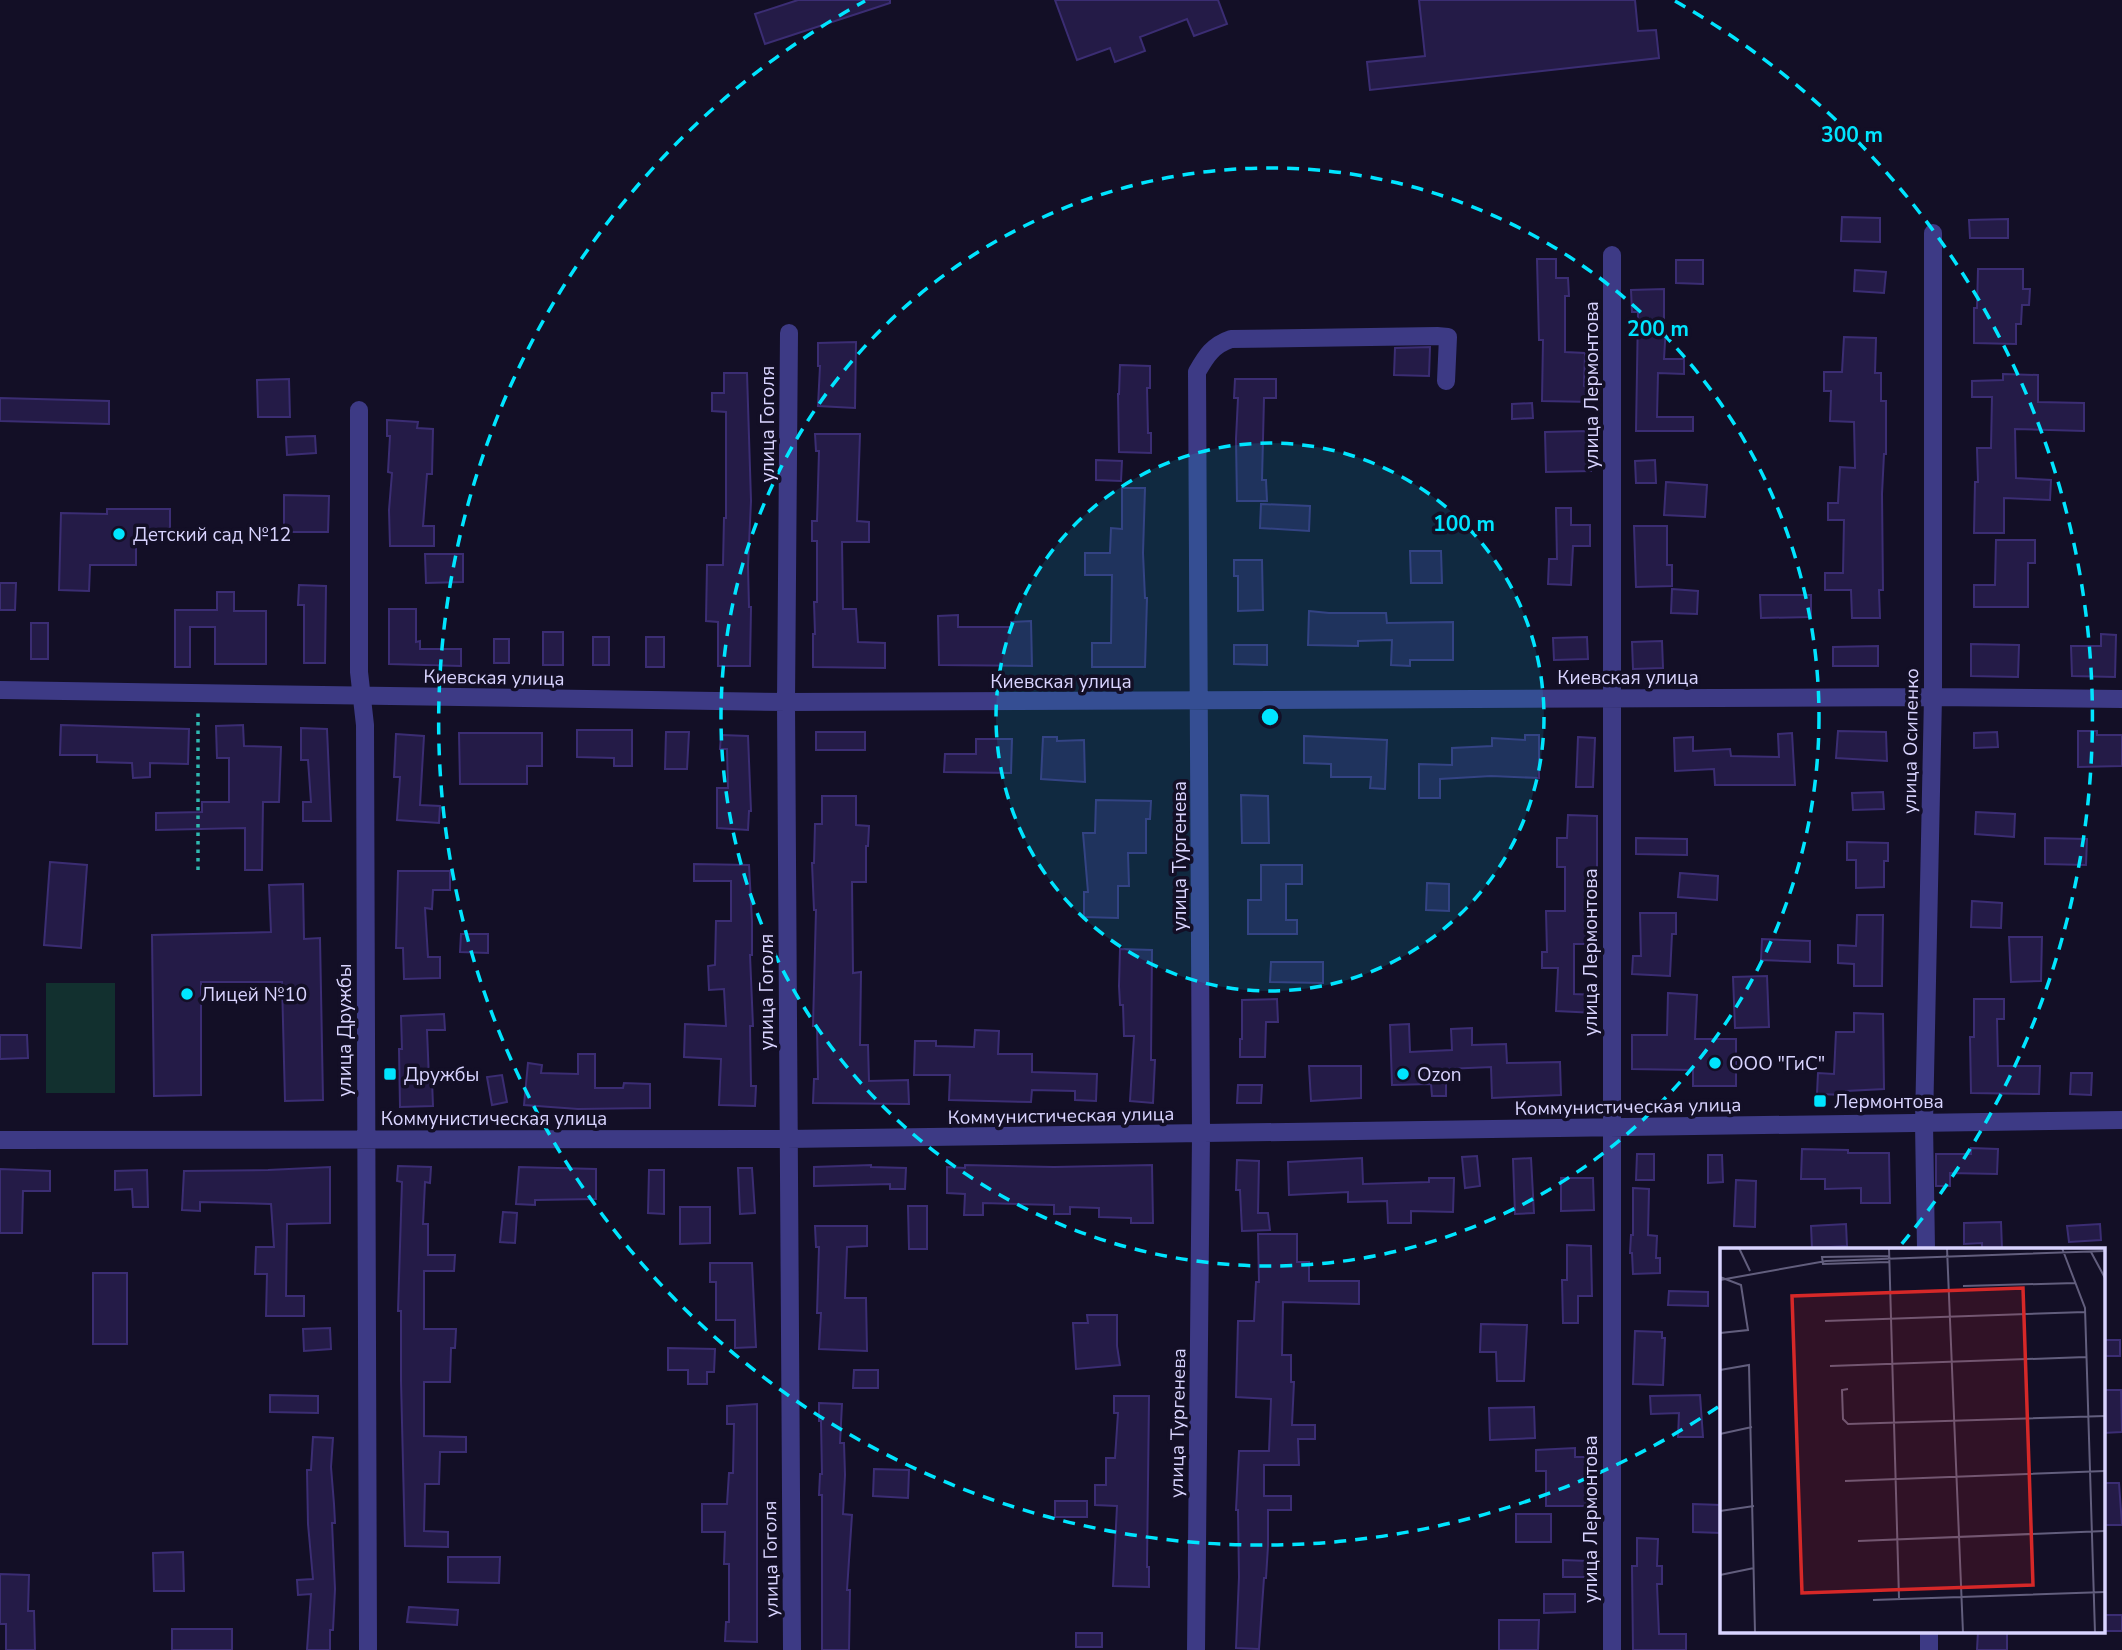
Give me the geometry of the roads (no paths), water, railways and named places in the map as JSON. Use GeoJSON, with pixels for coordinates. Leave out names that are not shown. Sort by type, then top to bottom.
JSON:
{"type":"FeatureCollection","features":[{"type":"Feature","properties":{"kind":"street","name":"улица Осипенко"},"geometry":{"type":"LineString","coordinates":[[1926,1248],[1924,1123],[1933,697],[1933,233]]}},
{"type":"Feature","properties":{"kind":"street","name":"улица Лермонтова"},"geometry":{"type":"LineString","coordinates":[[1612,255],[1612,1650]]}},
{"type":"Feature","properties":{"kind":"street","name":"улица Гоголя"},"geometry":{"type":"LineString","coordinates":[[789,333],[786,702],[792,1650]]}},
{"type":"Feature","properties":{"kind":"street","name":"улица Тургенева"},"geometry":{"type":"LineString","coordinates":[[1196,1650],[1201,1134],[1197,372],[1217,344],[1231,339],[1448,337],[1446,381]]}},
{"type":"Feature","properties":{"kind":"street","name":"улица Дружбы"},"geometry":{"type":"LineString","coordinates":[[359,410],[359,672],[365,725],[369,1650]]}},
{"type":"Feature","properties":{"kind":"street","name":"Киевская улица"},"geometry":{"type":"LineString","coordinates":[[0,691],[786,702],[1933,697],[2122,699]]}},
{"type":"Feature","properties":{"kind":"street","name":"Коммунистическая улица"},"geometry":{"type":"LineString","coordinates":[[0,1140],[787,1139],[2122,1120]]}},
{"type":"Feature","properties":{"kind":"street"},"geometry":{"type":"LineString","coordinates":[[1929,1632],[1929,1650]]}},
{"type":"Feature","properties":{"kind":"place","name":"Детский сад №12"},"geometry":{"type":"Point","coordinates":[119,534]}},
{"type":"Feature","properties":{"kind":"place","name":"Лицей №10"},"geometry":{"type":"Point","coordinates":[187,994]}},
{"type":"Feature","properties":{"kind":"place","name":"ООО \"ГиС\""},"geometry":{"type":"Point","coordinates":[1715,1063]}},
{"type":"Feature","properties":{"kind":"place","name":"Дружбы"},"geometry":{"type":"Point","coordinates":[390,1074]}},
{"type":"Feature","properties":{"kind":"place","name":"Ozon"},"geometry":{"type":"Point","coordinates":[1403,1074]}},
{"type":"Feature","properties":{"kind":"place","name":"Лермонтова"},"geometry":{"type":"Point","coordinates":[1820,1101]}}]}
